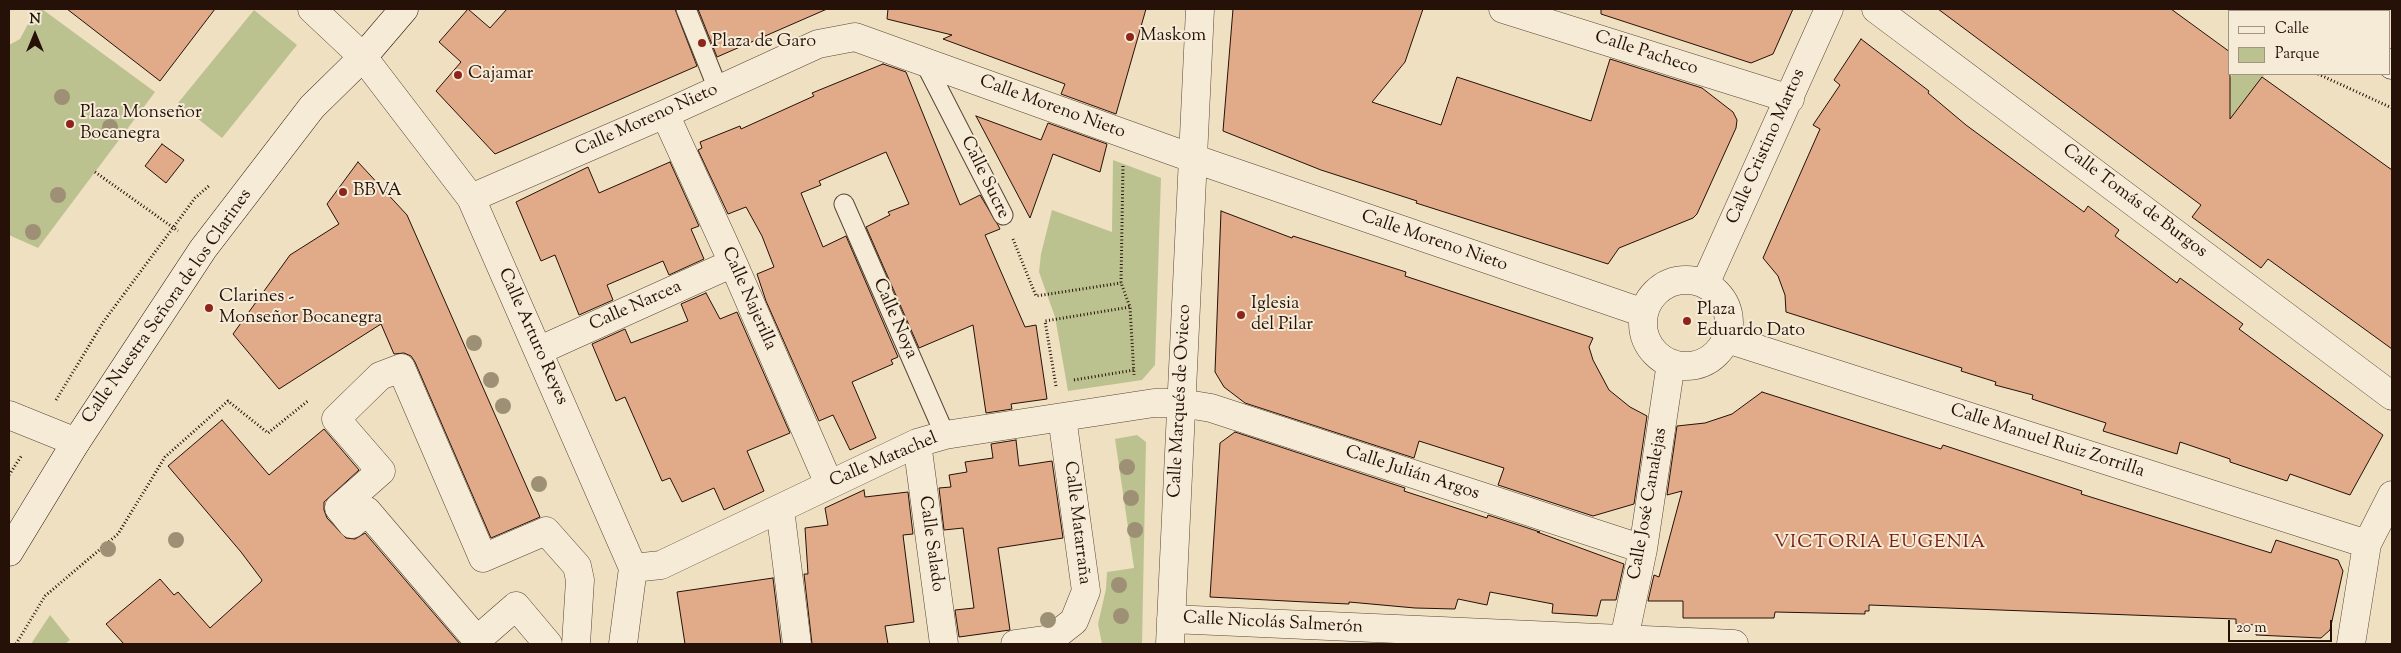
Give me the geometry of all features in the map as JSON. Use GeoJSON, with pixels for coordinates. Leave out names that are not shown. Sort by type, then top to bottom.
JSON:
{"type":"FeatureCollection","features":[{"type":"Feature","properties":{"kind":"street","name":"Calle Arturo Reyes"},"geometry":{"type":"LineString","coordinates":[[312,9],[363,57],[472,198],[633,568]]}},
{"type":"Feature","properties":{"kind":"street","name":"Calle Nuestra Señora de los Clarines"},"geometry":{"type":"LineString","coordinates":[[9,552],[76,442],[204,249],[312,106],[363,57],[404,9]]}},
{"type":"Feature","properties":{"kind":"street","name":"Calle Marqués de Ovieco"},"geometry":{"type":"LineString","coordinates":[[1170,631],[1200,9]]}},
{"type":"Feature","properties":{"kind":"street","name":"Calle Pacheco"},"geometry":{"type":"LineString","coordinates":[[1503,9],[1790,99]]}},
{"type":"Feature","properties":{"kind":"street","name":"Calle Cristino Martos"},"geometry":{"type":"LineString","coordinates":[[1705,284],[1829,9]]}},
{"type":"Feature","properties":{"kind":"street","name":"Calle Tomás de Burgos"},"geometry":{"type":"LineString","coordinates":[[1876,9],[2392,396]]}},
{"type":"Feature","properties":{"kind":"street","name":"Calle Moreno Nieto"},"geometry":{"type":"LineString","coordinates":[[472,198],[665,114],[818,44],[855,37],[1192,158],[1644,313]]}},
{"type":"Feature","properties":{"kind":"street","name":"Calle Najerilla"},"geometry":{"type":"LineString","coordinates":[[665,114],[733,263],[829,484]]}},
{"type":"Feature","properties":{"kind":"street","name":"Calle Narcea"},"geometry":{"type":"LineString","coordinates":[[538,351],[733,263]]}},
{"type":"Feature","properties":{"kind":"street"},"geometry":{"type":"LineString","coordinates":[[1676,280],[1691,280],[1705,284],[1721,297],[1729,316],[1727,339],[1720,351],[1706,362],[1689,366],[1671,363],[1657,355],[1647,342],[1643,326],[1644,313],[1652,297],[1662,287],[1676,280]]}},
{"type":"Feature","properties":{"kind":"street","name":"Calle Manuel Ruiz Zorrilla"},"geometry":{"type":"LineString","coordinates":[[1727,339],[2367,544]]}},
{"type":"Feature","properties":{"kind":"street","name":"Calle José Canalejas"},"geometry":{"type":"LineString","coordinates":[[1623,642],[1643,549],[1671,363]]}},
{"type":"Feature","properties":{"kind":"street"},"geometry":{"type":"LineString","coordinates":[[548,644],[516,606],[476,640],[367,512],[352,524],[339,508],[381,471],[336,419],[380,376],[400,368],[483,558],[546,531],[577,566],[580,580],[576,644]]}},
{"type":"Feature","properties":{"kind":"street","name":"Calle Matachel"},"geometry":{"type":"LineString","coordinates":[[633,568],[661,565],[829,484],[917,444],[945,435],[1138,404],[1181,403]]}},
{"type":"Feature","properties":{"kind":"street","name":"Calle Julián Argos"},"geometry":{"type":"LineString","coordinates":[[1181,403],[1211,408],[1643,549]]}},
{"type":"Feature","properties":{"kind":"street"},"geometry":{"type":"LineString","coordinates":[[9,415],[76,442]]}},
{"type":"Feature","properties":{"kind":"street","name":"Calle Matarraña"},"geometry":{"type":"LineString","coordinates":[[1015,644],[1052,639],[1074,622],[1086,591],[1062,417]]}},
{"type":"Feature","properties":{"kind":"street","name":"Calle Salado"},"geometry":{"type":"LineString","coordinates":[[917,444],[944,644]]}},
{"type":"Feature","properties":{"kind":"street"},"geometry":{"type":"LineString","coordinates":[[2351,644],[2367,544],[2392,495]]}},
{"type":"Feature","properties":{"kind":"street"},"geometry":{"type":"LineString","coordinates":[[780,508],[797,644]]}},
{"type":"Feature","properties":{"kind":"street"},"geometry":{"type":"LineString","coordinates":[[623,644],[633,568]]}},
{"type":"Feature","properties":{"kind":"street","name":"Calle Nicolás Salmerón"},"geometry":{"type":"LineString","coordinates":[[1170,631],[1734,644]]}},
{"type":"Feature","properties":{"kind":"lane"},"geometry":{"type":"LineString","coordinates":[[686,9],[718,89]]}},
{"type":"Feature","properties":{"kind":"lane","name":"Calle Sucre"},"geometry":{"type":"LineString","coordinates":[[925,63],[1003,215]]}},
{"type":"Feature","properties":{"kind":"lane","name":"Calle Noya"},"geometry":{"type":"LineString","coordinates":[[844,204],[945,435]]}},
{"type":"Feature","properties":{"kind":"path"},"geometry":{"type":"LineString","coordinates":[[2320,75],[2392,108]]}},
{"type":"Feature","properties":{"kind":"path"},"geometry":{"type":"LineString","coordinates":[[1123,164],[1120,283],[1130,307],[1134,381]]}},
{"type":"Feature","properties":{"kind":"path"},"geometry":{"type":"LineString","coordinates":[[95,172],[204,249]]}},
{"type":"Feature","properties":{"kind":"path","name":"Calle Sucre"},"geometry":{"type":"LineString","coordinates":[[1003,215],[1036,296],[1120,283]]}},
{"type":"Feature","properties":{"kind":"path"},"geometry":{"type":"LineString","coordinates":[[1130,307],[1045,321],[1056,384],[1134,370]]}},
{"type":"Feature","properties":{"kind":"path"},"geometry":{"type":"LineString","coordinates":[[16,644],[45,596],[118,534],[166,457],[228,401],[268,432],[312,397]]}},
{"type":"Feature","properties":{"kind":"green space","name":"Plaza Monseñor Bocanegra"},"geometry":{"type":"Polygon","coordinates":[[[36,9],[42,9],[155,92],[38,248],[9,235],[9,45],[20,39],[36,9]]]}},
{"type":"Feature","properties":{"kind":"green space"},"geometry":{"type":"Polygon","coordinates":[[[254,10],[297,45],[222,138],[178,103],[254,10]]]}},
{"type":"Feature","properties":{"kind":"green space"},"geometry":{"type":"Polygon","coordinates":[[[2232,75],[2264,75],[2209,146],[2190,131],[2232,75]]]}},
{"type":"Feature","properties":{"kind":"green space"},"geometry":{"type":"Polygon","coordinates":[[[1113,160],[1161,178],[1155,365],[1142,380],[1068,391],[1055,317],[1039,272],[1041,254],[1052,210],[1112,232],[1113,160]]]}},
{"type":"Feature","properties":{"kind":"green space"},"geometry":{"type":"Polygon","coordinates":[[[1137,435],[1146,442],[1142,644],[1102,644],[1098,624],[1106,589],[1107,572],[1134,568],[1115,439],[1137,435]]]}},
{"type":"Feature","properties":{"kind":"green space"},"geometry":{"type":"Polygon","coordinates":[[[50,615],[70,640],[65,644],[31,644],[50,615]]]}},
{"type":"Feature","properties":{"kind":"building"},"geometry":{"type":"Polygon","coordinates":[[[67,9],[215,9],[160,81],[67,9]]]}},
{"type":"Feature","properties":{"kind":"building"},"geometry":{"type":"Polygon","coordinates":[[[468,9],[490,28],[507,9],[675,9],[697,66],[495,154],[436,91],[461,62],[439,42],[468,9]]]}},
{"type":"Feature","properties":{"kind":"building"},"geometry":{"type":"Polygon","coordinates":[[[698,9],[827,9],[717,57],[698,9]]]}},
{"type":"Feature","properties":{"kind":"building"},"geometry":{"type":"Polygon","coordinates":[[[888,9],[1146,9],[1116,114],[1061,94],[1065,84],[943,39],[952,35],[887,19],[888,9]]]}},
{"type":"Feature","properties":{"kind":"building"},"geometry":{"type":"Polygon","coordinates":[[[1233,9],[1423,9],[1405,62],[1372,102],[1441,125],[1457,77],[1591,121],[1610,59],[1702,88],[1733,112],[1737,120],[1736,128],[1697,214],[1693,218],[1619,248],[1608,264],[1416,203],[1417,201],[1321,170],[1223,131],[1233,9]]]}},
{"type":"Feature","properties":{"kind":"building"},"geometry":{"type":"Polygon","coordinates":[[[1601,9],[1793,9],[1773,54],[1751,63],[1601,14],[1601,9]]]}},
{"type":"Feature","properties":{"kind":"building"},"geometry":{"type":"Polygon","coordinates":[[[1938,9],[2171,9],[2228,51],[2230,119],[2262,77],[2392,170],[2392,349],[2268,259],[2261,268],[2192,217],[2201,205],[1938,9]]]}},
{"type":"Feature","properties":{"kind":"building"},"geometry":{"type":"Polygon","coordinates":[[[1861,39],[1929,91],[1928,93],[1966,125],[2084,212],[2088,206],[2119,230],[2115,236],[2177,283],[2180,278],[2243,324],[2239,329],[2383,435],[2350,495],[2290,474],[2287,481],[2230,462],[2230,459],[2180,442],[2177,454],[2103,431],[2106,423],[2032,399],[2033,395],[1995,385],[1996,382],[1961,371],[1962,368],[1786,312],[1785,295],[1778,276],[1763,258],[1820,129],[1813,125],[1840,85],[1834,80],[1861,39]]]}},
{"type":"Feature","properties":{"kind":"building"},"geometry":{"type":"Polygon","coordinates":[[[883,64],[906,72],[960,205],[980,195],[1000,229],[985,235],[1025,327],[1036,325],[1047,399],[1011,404],[1012,409],[986,413],[973,325],[919,348],[866,227],[890,215],[888,212],[909,204],[886,152],[819,181],[821,185],[801,193],[823,247],[846,236],[898,357],[891,360],[893,364],[852,382],[876,438],[850,450],[833,415],[819,421],[766,301],[757,274],[774,267],[762,236],[746,207],[728,214],[698,150],[702,148],[700,142],[740,126],[741,129],[814,96],[812,93],[883,64]]]}},
{"type":"Feature","properties":{"kind":"building"},"geometry":{"type":"Polygon","coordinates":[[[976,116],[1041,140],[1048,123],[1107,144],[1100,172],[1053,154],[1030,218],[976,116]]]}},
{"type":"Feature","properties":{"kind":"building"},"geometry":{"type":"Polygon","coordinates":[[[162,144],[184,160],[166,183],[145,166],[162,144]]]}},
{"type":"Feature","properties":{"kind":"building"},"geometry":{"type":"Polygon","coordinates":[[[358,162],[407,215],[540,517],[491,538],[415,362],[411,356],[404,353],[394,354],[381,324],[279,389],[233,334],[290,255],[339,224],[327,204],[358,162]]]}},
{"type":"Feature","properties":{"kind":"building"},"geometry":{"type":"Polygon","coordinates":[[[670,162],[699,226],[691,229],[704,259],[669,275],[663,261],[607,285],[613,300],[579,315],[555,255],[541,261],[516,202],[588,167],[599,193],[670,162]]]}},
{"type":"Feature","properties":{"kind":"building"},"geometry":{"type":"Polygon","coordinates":[[[1221,211],[1292,238],[1293,236],[1406,272],[1405,276],[1593,338],[1589,347],[1593,360],[1609,390],[1630,407],[1647,416],[1634,504],[1593,516],[1498,485],[1504,468],[1419,441],[1414,458],[1245,403],[1224,387],[1215,372],[1221,211]]]}},
{"type":"Feature","properties":{"kind":"building"},"geometry":{"type":"Polygon","coordinates":[[[706,293],[720,319],[737,312],[790,433],[747,451],[764,491],[724,510],[714,488],[682,502],[670,478],[662,481],[625,397],[616,401],[592,344],[625,329],[631,343],[688,321],[681,304],[706,293]]]}},
{"type":"Feature","properties":{"kind":"building"},"geometry":{"type":"Polygon","coordinates":[[[1762,392],[1941,449],[1943,445],[2082,491],[2081,494],[2271,553],[2276,540],[2338,560],[2343,571],[2330,630],[2321,638],[2256,635],[2256,625],[2236,624],[2236,619],[1869,605],[1869,611],[1865,611],[1865,614],[1775,612],[1774,618],[1683,618],[1683,601],[1648,601],[1654,575],[1659,577],[1682,491],[1667,495],[1677,426],[1705,423],[1732,414],[1762,392]]]}},
{"type":"Feature","properties":{"kind":"building"},"geometry":{"type":"Polygon","coordinates":[[[222,420],[269,475],[324,429],[359,470],[324,502],[327,518],[346,538],[355,539],[365,533],[460,644],[124,644],[106,624],[160,579],[174,595],[178,592],[210,628],[262,580],[241,552],[168,466],[222,420]]]}},
{"type":"Feature","properties":{"kind":"building"},"geometry":{"type":"Polygon","coordinates":[[[1235,432],[1405,488],[1404,491],[1487,518],[1488,515],[1540,532],[1537,532],[1624,564],[1616,600],[1601,600],[1597,616],[1552,613],[1553,604],[1490,592],[1487,605],[1458,599],[1455,609],[1415,608],[1349,602],[1349,604],[1210,597],[1220,443],[1235,432]]]}},
{"type":"Feature","properties":{"kind":"building"},"geometry":{"type":"Polygon","coordinates":[[[1016,440],[1019,466],[1052,461],[1063,538],[998,548],[1010,630],[959,637],[955,610],[974,608],[963,528],[944,530],[939,488],[951,487],[949,475],[967,472],[965,462],[993,458],[991,444],[1016,440]]]}},
{"type":"Feature","properties":{"kind":"building"},"geometry":{"type":"Polygon","coordinates":[[[864,490],[865,497],[908,492],[913,534],[903,535],[914,622],[885,626],[888,644],[812,644],[804,574],[808,574],[805,528],[828,525],[825,508],[864,490]]]}},
{"type":"Feature","properties":{"kind":"building"},"geometry":{"type":"Polygon","coordinates":[[[773,578],[781,644],[685,644],[677,592],[773,578]]]}},
{"type":"Feature","properties":{"kind":"place","name":"Maskom"},"geometry":{"type":"Point","coordinates":[1130,37]}},
{"type":"Feature","properties":{"kind":"place","name":"Plaza de Garo"},"geometry":{"type":"Point","coordinates":[702,43]}},
{"type":"Feature","properties":{"kind":"place","name":"Cajamar"},"geometry":{"type":"Point","coordinates":[458,75]}},
{"type":"Feature","properties":{"kind":"place","name":"Plaza Monseñor Bocanegra"},"geometry":{"type":"Point","coordinates":[70,124]}},
{"type":"Feature","properties":{"kind":"place","name":"BBVA"},"geometry":{"type":"Point","coordinates":[343,192]}},
{"type":"Feature","properties":{"kind":"place","name":"Clarines - Monseñor Bocanegra"},"geometry":{"type":"Point","coordinates":[209,308]}},
{"type":"Feature","properties":{"kind":"place","name":"Iglesia del Pilar"},"geometry":{"type":"Point","coordinates":[1241,315]}},
{"type":"Feature","properties":{"kind":"place","name":"Plaza Eduardo Dato"},"geometry":{"type":"Point","coordinates":[1687,321]}},
{"type":"Feature","properties":{"kind":"district","name":"VICTORIA EUGENIA"},"geometry":{"type":"Point","coordinates":[1880,544]}}]}
